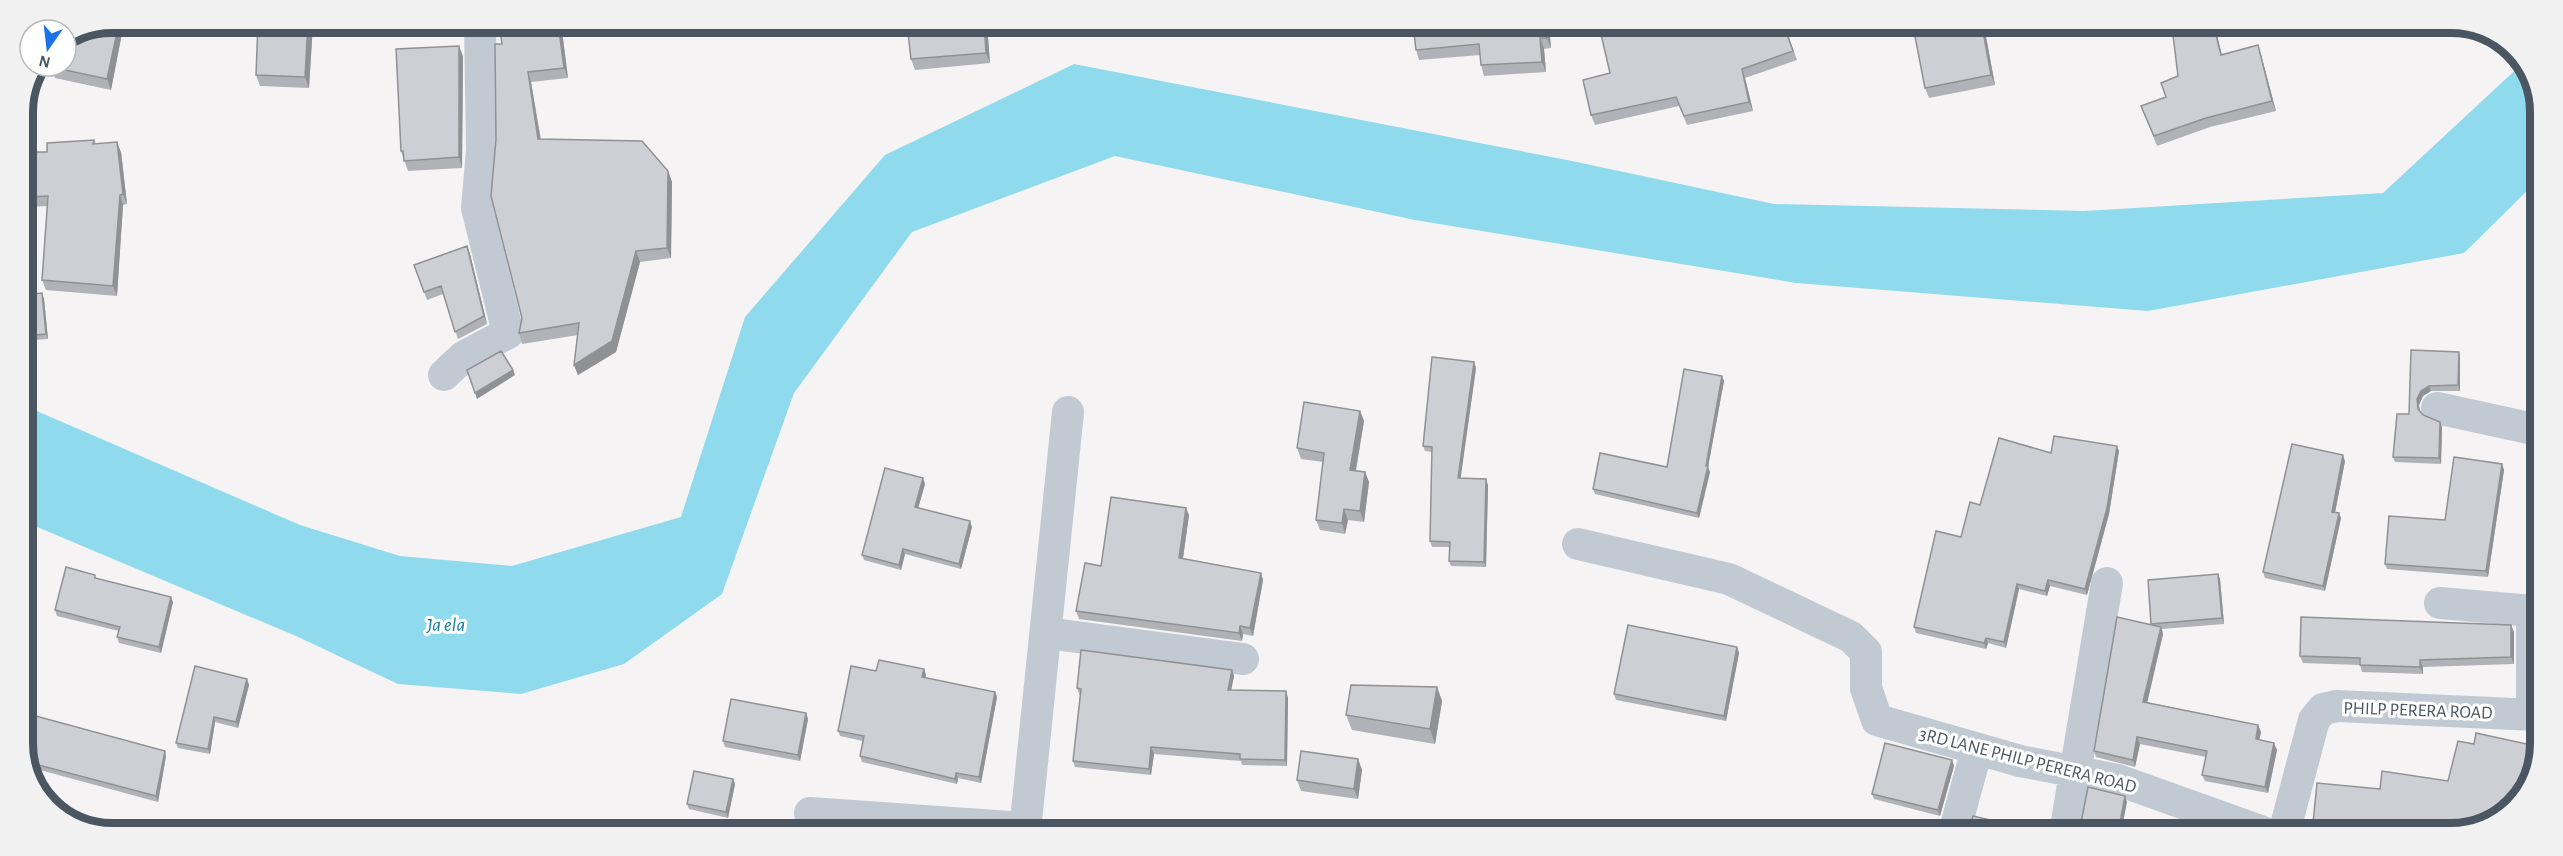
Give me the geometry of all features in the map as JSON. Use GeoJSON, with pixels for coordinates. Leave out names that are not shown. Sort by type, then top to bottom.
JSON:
{"type":"FeatureCollection","features":[{"type":"Feature","properties":{"kind":"street"},"geometry":{"type":"LineString","coordinates":[[444,375],[463,357],[508,333],[477,208],[482,150],[480,33]]}},
{"type":"Feature","properties":{"kind":"street"},"geometry":{"type":"LineString","coordinates":[[2437,408],[2530,428]]}},
{"type":"Feature","properties":{"kind":"street"},"geometry":{"type":"LineString","coordinates":[[1027,823],[1068,412]]}},
{"type":"Feature","properties":{"kind":"street","name":"3RD LANE PHILP PERERA ROAD"},"geometry":{"type":"LineString","coordinates":[[1578,544],[1729,579],[1851,637],[1866,652],[1866,688],[1877,720],[2020,761],[2118,780],[2238,823]]}},
{"type":"Feature","properties":{"kind":"street"},"geometry":{"type":"LineString","coordinates":[[2067,823],[2107,583]]}},
{"type":"Feature","properties":{"kind":"street"},"geometry":{"type":"LineString","coordinates":[[2440,603],[2530,611]]}},
{"type":"Feature","properties":{"kind":"street"},"geometry":{"type":"LineString","coordinates":[[1046,633],[1243,659]]}},
{"type":"Feature","properties":{"kind":"street","name":"PHILP PERERA ROAD"},"geometry":{"type":"LineString","coordinates":[[2287,823],[2314,720],[2323,709],[2337,706],[2530,715]]}},
{"type":"Feature","properties":{"kind":"street"},"geometry":{"type":"LineString","coordinates":[[1956,823],[1977,749]]}},
{"type":"Feature","properties":{"kind":"street"},"geometry":{"type":"LineString","coordinates":[[810,813],[945,823]]}},
{"type":"Feature","properties":{"kind":"water","name":"Ja ela"},"geometry":{"type":"Polygon","coordinates":[[[1074,64],[1572,161],[1774,204],[2084,211],[2383,193],[2517,69],[2524,82],[2530,107],[2530,188],[2464,253],[2148,311],[1796,283],[1415,220],[1115,156],[912,232],[794,393],[722,594],[624,664],[521,694],[398,684],[296,636],[33,525],[33,409],[300,525],[400,556],[512,566],[681,517],[745,317],[885,155],[1074,64]]]}},
{"type":"Feature","properties":{"kind":"building"},"geometry":{"type":"Polygon","coordinates":[[[117,33],[107,79],[78,73],[78,41],[97,35],[117,33]]]}},
{"type":"Feature","properties":{"kind":"building"},"geometry":{"type":"Polygon","coordinates":[[[258,33],[307,33],[305,77],[256,75],[258,33]]]}},
{"type":"Feature","properties":{"kind":"building"},"geometry":{"type":"Polygon","coordinates":[[[500,33],[559,33],[564,68],[528,72],[538,139],[642,141],[668,171],[667,248],[636,251],[612,341],[574,365],[579,323],[519,333],[522,318],[491,196],[496,139],[495,44],[502,44],[500,33]]]}},
{"type":"Feature","properties":{"kind":"building"},"geometry":{"type":"Polygon","coordinates":[[[908,33],[985,33],[986,53],[911,59],[908,33]]]}},
{"type":"Feature","properties":{"kind":"building"},"geometry":{"type":"Polygon","coordinates":[[[1414,33],[1547,33],[1547,38],[1540,38],[1542,62],[1481,65],[1479,44],[1416,50],[1414,33]]]}},
{"type":"Feature","properties":{"kind":"building"},"geometry":{"type":"Polygon","coordinates":[[[1601,33],[1787,33],[1793,51],[1742,69],[1749,102],[1684,116],[1676,97],[1591,115],[1583,80],[1610,73],[1601,33]]]}},
{"type":"Feature","properties":{"kind":"building"},"geometry":{"type":"Polygon","coordinates":[[[1914,33],[1983,33],[1991,75],[1925,88],[1914,33]]]}},
{"type":"Feature","properties":{"kind":"building"},"geometry":{"type":"Polygon","coordinates":[[[2173,33],[2216,33],[2221,55],[2258,45],[2272,101],[2206,118],[2154,136],[2141,106],[2166,97],[2161,83],[2178,76],[2173,33]]]}},
{"type":"Feature","properties":{"kind":"building"},"geometry":{"type":"Polygon","coordinates":[[[459,46],[459,157],[404,161],[403,151],[401,151],[396,49],[459,46]]]}},
{"type":"Feature","properties":{"kind":"building"},"geometry":{"type":"Polygon","coordinates":[[[94,140],[93,144],[117,142],[123,194],[120,195],[113,286],[42,280],[48,196],[33,197],[33,152],[47,152],[47,143],[94,140]]]}},
{"type":"Feature","properties":{"kind":"building"},"geometry":{"type":"Polygon","coordinates":[[[467,246],[484,316],[455,332],[441,286],[424,292],[414,265],[467,246]]]}},
{"type":"Feature","properties":{"kind":"building"},"geometry":{"type":"Polygon","coordinates":[[[42,293],[46,334],[33,335],[33,294],[42,293]]]}},
{"type":"Feature","properties":{"kind":"building"},"geometry":{"type":"Polygon","coordinates":[[[2411,350],[2459,352],[2458,385],[2429,386],[2421,391],[2417,399],[2418,409],[2423,415],[2440,422],[2439,458],[2393,457],[2397,414],[2409,414],[2411,350]]]}},
{"type":"Feature","properties":{"kind":"building"},"geometry":{"type":"Polygon","coordinates":[[[501,351],[513,370],[475,393],[467,370],[501,351]]]}},
{"type":"Feature","properties":{"kind":"building"},"geometry":{"type":"Polygon","coordinates":[[[1432,357],[1474,362],[1458,478],[1486,479],[1484,562],[1449,561],[1450,542],[1430,541],[1432,447],[1423,446],[1432,357]]]}},
{"type":"Feature","properties":{"kind":"building"},"geometry":{"type":"Polygon","coordinates":[[[1684,369],[1722,376],[1706,466],[1708,466],[1697,513],[1593,489],[1600,453],[1667,467],[1684,369]]]}},
{"type":"Feature","properties":{"kind":"building"},"geometry":{"type":"Polygon","coordinates":[[[1304,402],[1360,411],[1350,470],[1365,472],[1360,511],[1344,509],[1342,523],[1316,520],[1324,453],[1297,448],[1304,402]]]}},
{"type":"Feature","properties":{"kind":"building"},"geometry":{"type":"Polygon","coordinates":[[[2054,436],[2117,446],[2107,508],[2085,589],[2048,580],[2045,591],[2017,584],[2004,642],[1986,638],[1984,643],[1914,627],[1936,531],[1961,537],[1970,502],[1980,505],[1999,438],[2051,453],[2054,436]]]}},
{"type":"Feature","properties":{"kind":"building"},"geometry":{"type":"Polygon","coordinates":[[[2292,444],[2343,455],[2332,512],[2339,513],[2323,586],[2263,572],[2292,444]]]}},
{"type":"Feature","properties":{"kind":"building"},"geometry":{"type":"Polygon","coordinates":[[[2454,457],[2502,464],[2486,571],[2385,564],[2389,516],[2445,520],[2454,457]]]}},
{"type":"Feature","properties":{"kind":"building"},"geometry":{"type":"Polygon","coordinates":[[[885,468],[923,478],[915,507],[970,521],[959,564],[903,549],[899,565],[862,555],[885,468]]]}},
{"type":"Feature","properties":{"kind":"building"},"geometry":{"type":"Polygon","coordinates":[[[1111,497],[1186,508],[1179,558],[1261,573],[1250,628],[1240,626],[1239,633],[1076,611],[1085,563],[1101,566],[1111,497]]]}},
{"type":"Feature","properties":{"kind":"building"},"geometry":{"type":"Polygon","coordinates":[[[66,567],[95,575],[95,578],[171,597],[159,647],[117,637],[120,627],[55,610],[66,567]]]}},
{"type":"Feature","properties":{"kind":"building"},"geometry":{"type":"Polygon","coordinates":[[[2218,574],[2222,618],[2151,624],[2148,580],[2218,574]]]}},
{"type":"Feature","properties":{"kind":"building"},"geometry":{"type":"Polygon","coordinates":[[[2117,617],[2161,627],[2143,702],[2258,725],[2256,739],[2274,743],[2265,787],[2202,775],[2207,751],[2137,737],[2133,760],[2094,751],[2117,617]]]}},
{"type":"Feature","properties":{"kind":"building"},"geometry":{"type":"Polygon","coordinates":[[[2301,617],[2511,625],[2511,657],[2420,660],[2420,667],[2360,665],[2360,658],[2300,656],[2301,617]]]}},
{"type":"Feature","properties":{"kind":"building"},"geometry":{"type":"Polygon","coordinates":[[[1628,625],[1737,647],[1724,716],[1614,694],[1628,625]]]}},
{"type":"Feature","properties":{"kind":"building"},"geometry":{"type":"Polygon","coordinates":[[[1081,650],[1232,670],[1228,690],[1286,691],[1285,760],[1240,759],[1240,754],[1151,747],[1149,769],[1073,761],[1081,689],[1077,688],[1081,650]]]}},
{"type":"Feature","properties":{"kind":"building"},"geometry":{"type":"Polygon","coordinates":[[[879,660],[924,669],[922,677],[995,692],[979,777],[956,773],[955,779],[860,756],[864,736],[838,731],[851,666],[876,671],[879,660]]]}},
{"type":"Feature","properties":{"kind":"building"},"geometry":{"type":"Polygon","coordinates":[[[195,666],[247,679],[236,722],[214,717],[208,749],[176,743],[195,666]]]}},
{"type":"Feature","properties":{"kind":"building"},"geometry":{"type":"Polygon","coordinates":[[[1351,685],[1437,687],[1430,729],[1346,715],[1351,685]]]}},
{"type":"Feature","properties":{"kind":"building"},"geometry":{"type":"Polygon","coordinates":[[[731,699],[806,713],[798,755],[723,741],[731,699]]]}},
{"type":"Feature","properties":{"kind":"building"},"geometry":{"type":"Polygon","coordinates":[[[33,715],[165,751],[156,796],[36,764],[33,749],[33,715]]]}},
{"type":"Feature","properties":{"kind":"building"},"geometry":{"type":"Polygon","coordinates":[[[2476,733],[2530,745],[2526,769],[2517,788],[2499,807],[2486,815],[2451,823],[2313,823],[2317,783],[2380,789],[2382,771],[2448,781],[2458,741],[2474,744],[2476,733]]]}},
{"type":"Feature","properties":{"kind":"building"},"geometry":{"type":"Polygon","coordinates":[[[1885,743],[1952,760],[1938,810],[1872,794],[1885,743]]]}},
{"type":"Feature","properties":{"kind":"building"},"geometry":{"type":"Polygon","coordinates":[[[1301,751],[1358,759],[1354,789],[1297,780],[1301,751]]]}},
{"type":"Feature","properties":{"kind":"building"},"geometry":{"type":"Polygon","coordinates":[[[694,771],[733,779],[726,812],[687,804],[694,771]]]}},
{"type":"Feature","properties":{"kind":"building"},"geometry":{"type":"Polygon","coordinates":[[[2088,787],[2125,796],[2120,823],[2081,823],[2088,787]]]}},
{"type":"Feature","properties":{"kind":"building"},"geometry":{"type":"Polygon","coordinates":[[[1973,816],[2003,823],[1971,823],[1973,816]]]}}]}
